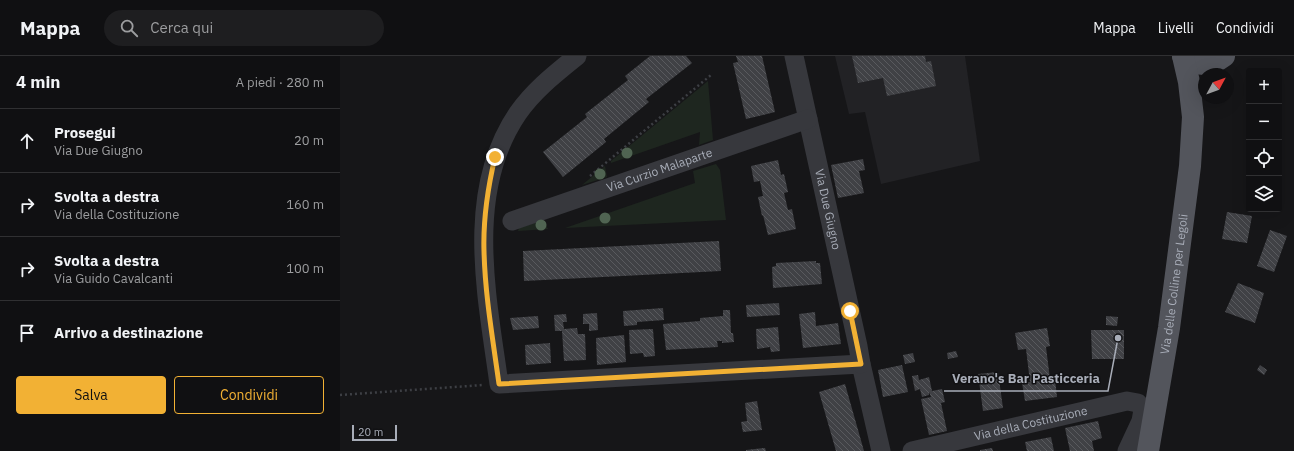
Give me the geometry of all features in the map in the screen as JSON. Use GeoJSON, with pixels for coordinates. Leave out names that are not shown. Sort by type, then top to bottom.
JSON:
{"type":"FeatureCollection","features":[{"type":"Feature","properties":{"kind":"main road"},"geometry":{"type":"LineString","coordinates":[[1183,56],[1190,61],[1199,64],[1209,64],[1218,61],[1225,56]]}},
{"type":"Feature","properties":{"kind":"main road","name":"Via delle Colline per Legoli"},"geometry":{"type":"LineString","coordinates":[[1148,451],[1169,328],[1190,166],[1193,117],[1189,82],[1183,56]]}},
{"type":"Feature","properties":{"kind":"main road"},"geometry":{"type":"LineString","coordinates":[[1216,68],[1225,56]]}},
{"type":"Feature","properties":{"kind":"main road","name":"Via delle Colline per Legoli"},"geometry":{"type":"LineString","coordinates":[[1193,117],[1198,103]]}},
{"type":"Feature","properties":{"kind":"street"},"geometry":{"type":"LineString","coordinates":[[576,56],[544,83],[518,113],[495,157],[491,173],[485,213],[484,249],[486,281],[499,384],[861,364],[881,451]]}},
{"type":"Feature","properties":{"kind":"street","name":"Via Due Giugno"},"geometry":{"type":"LineString","coordinates":[[794,56],[861,364]]}},
{"type":"Feature","properties":{"kind":"street","name":"Via Curzio Malaparte"},"geometry":{"type":"LineString","coordinates":[[512,221],[808,119]]}},
{"type":"Feature","properties":{"kind":"street","name":"Via della Costituzione"},"geometry":{"type":"LineString","coordinates":[[912,451],[948,447],[1126,401],[1138,403],[1143,410],[1143,414],[1127,451]]}},
{"type":"Feature","properties":{"kind":"path"},"geometry":{"type":"LineString","coordinates":[[588,177],[711,75]]}},
{"type":"Feature","properties":{"kind":"path"},"geometry":{"type":"LineString","coordinates":[[340,395],[499,384]]}},
{"type":"Feature","properties":{"kind":"shaded area"},"geometry":{"type":"Polygon","coordinates":[[[835,56],[965,56],[980,161],[881,184],[865,112],[849,114],[835,56]]]}},
{"type":"Feature","properties":{"kind":"shaded area"},"geometry":{"type":"Polygon","coordinates":[[[708,81],[713,140],[699,145],[700,132],[611,163],[611,161],[708,81]]]}},
{"type":"Feature","properties":{"kind":"shaded area"},"geometry":{"type":"Polygon","coordinates":[[[716,164],[720,170],[726,220],[565,228],[695,183],[693,171],[716,164]]]}},
{"type":"Feature","properties":{"kind":"shaded area"},"geometry":{"type":"Polygon","coordinates":[[[605,166],[607,177],[582,185],[605,166]]]}},
{"type":"Feature","properties":{"kind":"shaded area"},"geometry":{"type":"Polygon","coordinates":[[[543,220],[548,229],[518,231],[519,228],[543,220]]]}},
{"type":"Feature","properties":{"kind":"building"},"geometry":{"type":"Polygon","coordinates":[[[650,56],[686,56],[692,63],[646,99],[649,102],[604,139],[606,142],[563,177],[543,152],[587,117],[585,114],[628,80],[625,76],[650,56]]]}},
{"type":"Feature","properties":{"kind":"building"},"geometry":{"type":"Polygon","coordinates":[[[736,56],[762,56],[775,112],[746,119],[733,63],[738,62],[736,56]]]}},
{"type":"Feature","properties":{"kind":"building"},"geometry":{"type":"Polygon","coordinates":[[[852,56],[925,56],[926,62],[931,61],[936,86],[887,96],[883,78],[858,83],[852,56]]]}},
{"type":"Feature","properties":{"kind":"building"},"geometry":{"type":"Polygon","coordinates":[[[863,159],[865,170],[859,171],[864,193],[838,198],[831,165],[863,159]]]}},
{"type":"Feature","properties":{"kind":"building"},"geometry":{"type":"Polygon","coordinates":[[[778,160],[781,175],[784,174],[788,192],[784,193],[788,210],[792,209],[796,229],[768,235],[758,197],[763,196],[760,181],[754,182],[751,166],[778,160]]]}},
{"type":"Feature","properties":{"kind":"building"},"geometry":{"type":"Polygon","coordinates":[[[1227,212],[1252,216],[1247,243],[1222,239],[1227,212]]]}},
{"type":"Feature","properties":{"kind":"building"},"geometry":{"type":"Polygon","coordinates":[[[1270,230],[1287,236],[1274,272],[1257,266],[1270,230]]]}},
{"type":"Feature","properties":{"kind":"building"},"geometry":{"type":"Polygon","coordinates":[[[719,241],[721,271],[524,281],[523,251],[719,241]]]}},
{"type":"Feature","properties":{"kind":"building"},"geometry":{"type":"Polygon","coordinates":[[[816,261],[816,263],[820,263],[822,284],[773,288],[772,267],[776,266],[776,263],[816,261]]]}},
{"type":"Feature","properties":{"kind":"building"},"geometry":{"type":"Polygon","coordinates":[[[1238,283],[1264,293],[1255,323],[1225,312],[1238,283]]]}},
{"type":"Feature","properties":{"kind":"building"},"geometry":{"type":"Polygon","coordinates":[[[779,303],[780,315],[747,317],[746,305],[779,303]]]}},
{"type":"Feature","properties":{"kind":"building"},"geometry":{"type":"Polygon","coordinates":[[[663,308],[664,320],[637,322],[637,325],[624,326],[623,311],[663,308]]]}},
{"type":"Feature","properties":{"kind":"building"},"geometry":{"type":"Polygon","coordinates":[[[723,310],[730,310],[731,333],[733,333],[734,342],[722,343],[722,341],[717,341],[718,347],[666,350],[663,324],[700,321],[700,318],[723,316],[723,310]]]}},
{"type":"Feature","properties":{"kind":"building"},"geometry":{"type":"Polygon","coordinates":[[[815,312],[816,326],[838,323],[841,344],[803,348],[799,314],[815,312]]]}},
{"type":"Feature","properties":{"kind":"building"},"geometry":{"type":"Polygon","coordinates":[[[597,313],[598,330],[589,331],[589,324],[583,324],[583,314],[597,313]]]}},
{"type":"Feature","properties":{"kind":"building"},"geometry":{"type":"Polygon","coordinates":[[[566,314],[567,322],[563,322],[564,329],[577,328],[578,334],[585,334],[586,360],[564,361],[562,331],[555,331],[554,315],[566,314]]]}},
{"type":"Feature","properties":{"kind":"building"},"geometry":{"type":"Polygon","coordinates":[[[538,316],[539,328],[513,330],[510,318],[538,316]]]}},
{"type":"Feature","properties":{"kind":"building"},"geometry":{"type":"Polygon","coordinates":[[[1106,316],[1118,317],[1117,326],[1106,325],[1106,316]]]}},
{"type":"Feature","properties":{"kind":"building"},"geometry":{"type":"Polygon","coordinates":[[[778,327],[780,351],[771,352],[770,347],[757,349],[756,329],[778,327]]]}},
{"type":"Feature","properties":{"kind":"building"},"geometry":{"type":"Polygon","coordinates":[[[1047,328],[1050,346],[1046,347],[1050,379],[1055,379],[1057,397],[1025,401],[1022,383],[1030,382],[1026,349],[1018,350],[1015,333],[1047,328]]]}},
{"type":"Feature","properties":{"kind":"building"},"geometry":{"type":"Polygon","coordinates":[[[653,329],[655,356],[644,357],[643,353],[630,354],[629,330],[653,329]]]}},
{"type":"Feature","properties":{"kind":"building"},"geometry":{"type":"Polygon","coordinates":[[[1091,330],[1124,330],[1124,359],[1092,359],[1091,330]]]}},
{"type":"Feature","properties":{"kind":"building"},"geometry":{"type":"Polygon","coordinates":[[[624,335],[626,362],[597,365],[596,338],[624,335]]]}},
{"type":"Feature","properties":{"kind":"building"},"geometry":{"type":"Polygon","coordinates":[[[550,343],[551,363],[526,365],[525,345],[550,343]]]}},
{"type":"Feature","properties":{"kind":"building"},"geometry":{"type":"Polygon","coordinates":[[[956,351],[958,357],[948,359],[947,353],[956,351]]]}},
{"type":"Feature","properties":{"kind":"building"},"geometry":{"type":"Polygon","coordinates":[[[913,353],[915,362],[905,364],[903,355],[913,353]]]}},
{"type":"Feature","properties":{"kind":"building"},"geometry":{"type":"Polygon","coordinates":[[[902,365],[908,392],[883,397],[878,370],[902,365]]]}},
{"type":"Feature","properties":{"kind":"building"},"geometry":{"type":"Polygon","coordinates":[[[1260,365],[1267,370],[1264,375],[1257,370],[1260,365]]]}},
{"type":"Feature","properties":{"kind":"building"},"geometry":{"type":"Polygon","coordinates":[[[998,372],[1003,408],[983,411],[978,374],[998,372]]]}},
{"type":"Feature","properties":{"kind":"building"},"geometry":{"type":"Polygon","coordinates":[[[918,375],[919,380],[929,377],[932,391],[942,389],[945,402],[941,403],[947,431],[929,435],[921,399],[931,397],[929,392],[929,395],[922,397],[920,389],[915,391],[912,376],[918,375]]]}},
{"type":"Feature","properties":{"kind":"building"},"geometry":{"type":"Polygon","coordinates":[[[845,384],[864,451],[836,451],[819,392],[845,384]]]}},
{"type":"Feature","properties":{"kind":"building"},"geometry":{"type":"Polygon","coordinates":[[[757,401],[762,430],[743,432],[741,422],[747,421],[745,403],[757,401]]]}},
{"type":"Feature","properties":{"kind":"building"},"geometry":{"type":"Polygon","coordinates":[[[1098,421],[1102,438],[1092,441],[1094,451],[1070,451],[1065,428],[1098,421]]]}},
{"type":"Feature","properties":{"kind":"building"},"geometry":{"type":"Polygon","coordinates":[[[1051,437],[1054,451],[1027,451],[1025,442],[1051,437]]]}},
{"type":"Feature","properties":{"kind":"building"},"geometry":{"type":"Polygon","coordinates":[[[765,448],[766,451],[746,451],[746,450],[765,448]]]}},
{"type":"Feature","properties":{"kind":"building"},"geometry":{"type":"Polygon","coordinates":[[[992,448],[993,451],[980,451],[980,450],[992,448]]]}},
{"type":"Feature","properties":{"kind":"place","name":"Verano's Bar Pasticceria"},"geometry":{"type":"Point","coordinates":[1118,338]}},
{"type":"Feature","properties":{"kind":"route"},"geometry":{"type":"LineString","coordinates":[[495,157],[485,213],[484,249],[486,281],[499,384],[861,364],[850,311]]}}]}
